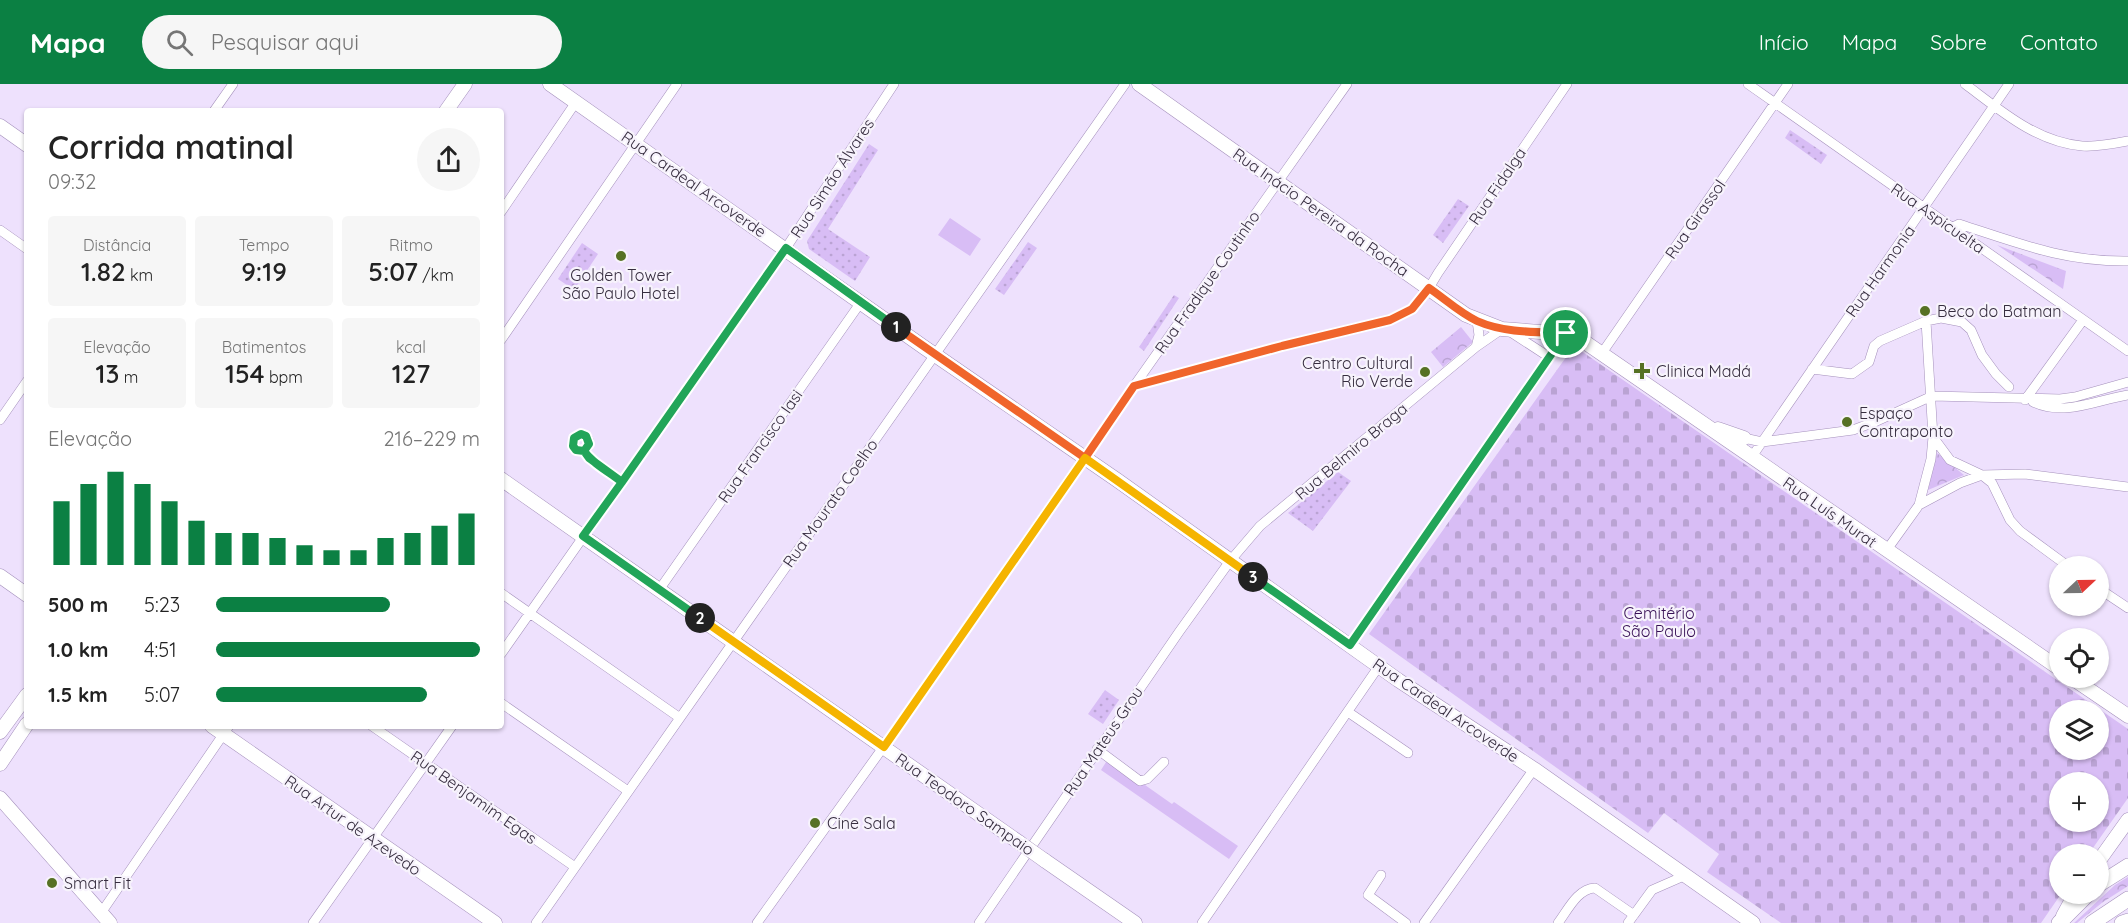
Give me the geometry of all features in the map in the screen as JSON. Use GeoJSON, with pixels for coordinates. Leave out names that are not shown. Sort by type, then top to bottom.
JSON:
{"type":"FeatureCollection","features":[{"type":"Feature","properties":{"kind":"main road"},"geometry":{"type":"LineString","coordinates":[[448,108],[465,84]]}},
{"type":"Feature","properties":{"kind":"main road","name":"Rua Cardeal Arcoverde"},"geometry":{"type":"LineString","coordinates":[[550,84],[1380,666],[1534,769],[1753,923]]}},
{"type":"Feature","properties":{"kind":"main road","name":"Rua Inácio Pereira da Rocha"},"geometry":{"type":"LineString","coordinates":[[1139,84],[1477,321],[1504,329],[1566,333],[1576,336],[1602,353]]}},
{"type":"Feature","properties":{"kind":"main road"},"geometry":{"type":"LineString","coordinates":[[0,126],[24,143]]}},
{"type":"Feature","properties":{"kind":"main road","name":"Rua Luís Murat"},"geometry":{"type":"LineString","coordinates":[[1602,353],[1700,423],[1739,442],[1751,458],[2049,662]]}},
{"type":"Feature","properties":{"kind":"main road","name":"Rua Teodoro Sampaio"},"geometry":{"type":"LineString","coordinates":[[504,481],[1135,923]]}},
{"type":"Feature","properties":{"kind":"main road"},"geometry":{"type":"LineString","coordinates":[[0,576],[24,593]]}},
{"type":"Feature","properties":{"kind":"main road"},"geometry":{"type":"LineString","coordinates":[[2087,688],[2128,716]]}},
{"type":"Feature","properties":{"kind":"main road"},"geometry":{"type":"LineString","coordinates":[[0,732],[24,699]]}},
{"type":"Feature","properties":{"kind":"main road"},"geometry":{"type":"LineString","coordinates":[[0,764],[24,728]]}},
{"type":"Feature","properties":{"kind":"main road","name":"Rua Artur de Azevedo"},"geometry":{"type":"LineString","coordinates":[[221,729],[495,923]]}},
{"type":"Feature","properties":{"kind":"main road"},"geometry":{"type":"LineString","coordinates":[[0,798],[106,918]]}},
{"type":"Feature","properties":{"kind":"main road"},"geometry":{"type":"LineString","coordinates":[[2109,847],[2128,820]]}},
{"type":"Feature","properties":{"kind":"main road"},"geometry":{"type":"LineString","coordinates":[[2109,878],[2128,866]]}},
{"type":"Feature","properties":{"kind":"main road"},"geometry":{"type":"LineString","coordinates":[[2092,923],[2128,899]]}},
{"type":"Feature","properties":{"kind":"main road"},"geometry":{"type":"LineString","coordinates":[[2059,923],[2069,904]]}},
{"type":"Feature","properties":{"kind":"main road"},"geometry":{"type":"LineString","coordinates":[[2059,923],[2078,904]]}},
{"type":"Feature","properties":{"kind":"main road"},"geometry":{"type":"LineString","coordinates":[[2122,923],[2128,921]]}},
{"type":"Feature","properties":{"kind":"street"},"geometry":{"type":"LineString","coordinates":[[216,108],[233,84]]}},
{"type":"Feature","properties":{"kind":"street"},"geometry":{"type":"LineString","coordinates":[[504,336],[677,84]]}},
{"type":"Feature","properties":{"kind":"street","name":"Rua Simão Álvares"},"geometry":{"type":"LineString","coordinates":[[504,650],[786,248],[894,84]]}},
{"type":"Feature","properties":{"kind":"street","name":"Rua Mourato Coelho"},"geometry":{"type":"LineString","coordinates":[[536,923],[1125,84]]}},
{"type":"Feature","properties":{"kind":"street","name":"Rua Fradique Coutinho"},"geometry":{"type":"LineString","coordinates":[[758,923],[884,747],[1347,84]]}},
{"type":"Feature","properties":{"kind":"street","name":"Rua Fidalga"},"geometry":{"type":"LineString","coordinates":[[1134,386],[1390,320],[1412,309],[1429,288],[1568,84]]}},
{"type":"Feature","properties":{"kind":"street","name":"Rua Aspicuelta"},"geometry":{"type":"LineString","coordinates":[[1748,84],[2128,351]]}},
{"type":"Feature","properties":{"kind":"street","name":"Rua Girassol"},"geometry":{"type":"LineString","coordinates":[[1602,353],[1788,84]]}},
{"type":"Feature","properties":{"kind":"street"},"geometry":{"type":"LineString","coordinates":[[1965,84],[2024,126],[2057,140],[2082,146],[2128,141]]}},
{"type":"Feature","properties":{"kind":"street","name":"Rua Harmonia"},"geometry":{"type":"LineString","coordinates":[[1751,458],[2009,84]]}},
{"type":"Feature","properties":{"kind":"street"},"geometry":{"type":"LineString","coordinates":[[504,208],[576,102]]}},
{"type":"Feature","properties":{"kind":"street"},"geometry":{"type":"LineString","coordinates":[[1951,228],[1959,224],[2064,256],[2102,261],[2128,261]]}},
{"type":"Feature","properties":{"kind":"street"},"geometry":{"type":"LineString","coordinates":[[0,230],[24,247]]}},
{"type":"Feature","properties":{"kind":"street","name":"Rua Francisco Iasi"},"geometry":{"type":"LineString","coordinates":[[660,590],[861,302]]}},
{"type":"Feature","properties":{"kind":"street"},"geometry":{"type":"LineString","coordinates":[[1812,369],[1852,374],[1869,362],[1877,343],[1899,331],[1941,318],[1967,325],[1982,355],[2009,387]]}},
{"type":"Feature","properties":{"kind":"street"},"geometry":{"type":"LineString","coordinates":[[2026,400],[2083,320]]}},
{"type":"Feature","properties":{"kind":"street"},"geometry":{"type":"LineString","coordinates":[[1476,347],[1479,335],[1477,321]]}},
{"type":"Feature","properties":{"kind":"street"},"geometry":{"type":"LineString","coordinates":[[1886,551],[1919,505],[1931,459],[1932,396],[1926,321]]}},
{"type":"Feature","properties":{"kind":"street","name":"Rua Belmiro Braga"},"geometry":{"type":"LineString","coordinates":[[1230,561],[1260,526],[1476,347],[1504,329]]}},
{"type":"Feature","properties":{"kind":"street","name":"Rua Inácio Pereira da Rocha"},"geometry":{"type":"LineString","coordinates":[[1504,329],[1549,357]]}},
{"type":"Feature","properties":{"kind":"street"},"geometry":{"type":"LineString","coordinates":[[1350,645],[1566,333]]}},
{"type":"Feature","properties":{"kind":"street"},"geometry":{"type":"LineString","coordinates":[[1739,442],[1762,442],[1853,430],[1932,396],[2060,399],[2128,382]]}},
{"type":"Feature","properties":{"kind":"street"},"geometry":{"type":"LineString","coordinates":[[0,420],[24,385]]}},
{"type":"Feature","properties":{"kind":"street"},"geometry":{"type":"LineString","coordinates":[[2026,400],[2065,409],[2128,395]]}},
{"type":"Feature","properties":{"kind":"street"},"geometry":{"type":"LineString","coordinates":[[1933,437],[1950,460],[1993,479],[2025,474],[2128,487]]}},
{"type":"Feature","properties":{"kind":"street"},"geometry":{"type":"LineString","coordinates":[[584,451],[589,458],[622,482]]}},
{"type":"Feature","properties":{"kind":"street"},"geometry":{"type":"LineString","coordinates":[[1919,505],[1960,483],[1982,475]]}},
{"type":"Feature","properties":{"kind":"street"},"geometry":{"type":"LineString","coordinates":[[1993,479],[2000,500],[2015,525],[2054,556]]}},
{"type":"Feature","properties":{"kind":"street","name":"Rua Mateus Grou"},"geometry":{"type":"LineString","coordinates":[[979,923],[1097,749],[1230,561]]}},
{"type":"Feature","properties":{"kind":"street"},"geometry":{"type":"LineString","coordinates":[[504,595],[680,718]]}},
{"type":"Feature","properties":{"kind":"street"},"geometry":{"type":"LineString","coordinates":[[2109,595],[2128,608]]}},
{"type":"Feature","properties":{"kind":"street"},"geometry":{"type":"LineString","coordinates":[[1202,923],[1380,666]]}},
{"type":"Feature","properties":{"kind":"street"},"geometry":{"type":"LineString","coordinates":[[504,705],[628,791]]}},
{"type":"Feature","properties":{"kind":"street"},"geometry":{"type":"LineString","coordinates":[[1348,712],[1408,753]]}},
{"type":"Feature","properties":{"kind":"street"},"geometry":{"type":"LineString","coordinates":[[106,918],[221,729]]}},
{"type":"Feature","properties":{"kind":"street","name":"Rua Benjamim Egas"},"geometry":{"type":"LineString","coordinates":[[376,729],[575,867]]}},
{"type":"Feature","properties":{"kind":"street"},"geometry":{"type":"LineString","coordinates":[[313,923],[450,729]]}},
{"type":"Feature","properties":{"kind":"street"},"geometry":{"type":"LineString","coordinates":[[1097,749],[1140,781],[1152,776],[1164,762]]}},
{"type":"Feature","properties":{"kind":"street"},"geometry":{"type":"LineString","coordinates":[[1424,923],[1534,769]]}},
{"type":"Feature","properties":{"kind":"street"},"geometry":{"type":"LineString","coordinates":[[1381,875],[1368,895],[1406,923]]}},
{"type":"Feature","properties":{"kind":"street"},"geometry":{"type":"LineString","coordinates":[[1558,923],[1580,893],[1588,888],[1595,888],[1631,919],[1652,891],[1684,876]]}},
{"type":"Feature","properties":{"kind":"green space"},"geometry":{"type":"Polygon","coordinates":[[[1790,130],[1827,155],[1821,164],[1785,138],[1790,130]]]}},
{"type":"Feature","properties":{"kind":"green space"},"geometry":{"type":"Polygon","coordinates":[[[869,144],[878,150],[828,229],[870,257],[855,281],[809,249],[807,241],[869,144]]]}},
{"type":"Feature","properties":{"kind":"green space"},"geometry":{"type":"Polygon","coordinates":[[[1458,199],[1469,206],[1443,243],[1433,235],[1458,199]]]}},
{"type":"Feature","properties":{"kind":"green space"},"geometry":{"type":"Polygon","coordinates":[[[950,218],[981,239],[970,256],[938,235],[950,218]]]}},
{"type":"Feature","properties":{"kind":"green space"},"geometry":{"type":"Polygon","coordinates":[[[1028,242],[1037,248],[1004,295],[995,289],[1028,242]]]}},
{"type":"Feature","properties":{"kind":"green space"},"geometry":{"type":"Polygon","coordinates":[[[582,243],[598,254],[574,290],[558,279],[582,243]]]}},
{"type":"Feature","properties":{"kind":"green space"},"geometry":{"type":"Polygon","coordinates":[[[1997,245],[2066,271],[2063,289],[1997,245]]]}},
{"type":"Feature","properties":{"kind":"green space"},"geometry":{"type":"Polygon","coordinates":[[[1174,295],[1179,298],[1144,351],[1139,347],[1174,295]]]}},
{"type":"Feature","properties":{"kind":"green space"},"geometry":{"type":"Polygon","coordinates":[[[1461,327],[1473,342],[1443,367],[1431,352],[1461,327]]]}},
{"type":"Feature","properties":{"kind":"green space","name":"Cemitério São Paulo"},"geometry":{"type":"Polygon","coordinates":[[[1574,346],[2049,674],[2049,688],[2069,688],[2086,700],[2049,700],[2049,760],[2109,760],[2109,716],[2128,729],[2128,798],[2109,825],[2109,772],[2049,772],[2049,832],[2104,832],[2096,844],[2049,844],[2049,904],[2054,904],[2041,923],[1781,923],[1707,872],[1719,854],[1664,813],[1648,833],[1369,634],[1574,346]]]}},
{"type":"Feature","properties":{"kind":"green space"},"geometry":{"type":"Polygon","coordinates":[[[1937,453],[1964,475],[1928,490],[1937,453]]]}},
{"type":"Feature","properties":{"kind":"green space"},"geometry":{"type":"Polygon","coordinates":[[[1338,472],[1351,481],[1313,531],[1288,513],[1338,472]]]}},
{"type":"Feature","properties":{"kind":"green space"},"geometry":{"type":"Polygon","coordinates":[[[1105,690],[1119,700],[1103,724],[1088,714],[1105,690]]]}},
{"type":"Feature","properties":{"kind":"green space"},"geometry":{"type":"Polygon","coordinates":[[[1108,759],[1172,804],[1174,802],[1238,846],[1229,859],[1101,770],[1108,759]]]}},
{"type":"Feature","properties":{"kind":"green space"},"geometry":{"type":"Polygon","coordinates":[[[2128,877],[2128,886],[2109,898],[2109,891],[2128,877]]]}},
{"type":"Feature","properties":{"kind":"green space"},"geometry":{"type":"Polygon","coordinates":[[[2094,904],[2101,904],[2077,923],[2074,923],[2094,904]]]}},
{"type":"Feature","properties":{"kind":"place","name":"Golden Tower São Paulo Hotel"},"geometry":{"type":"Point","coordinates":[621,256]}},
{"type":"Feature","properties":{"kind":"place","name":"Beco do Batman"},"geometry":{"type":"Point","coordinates":[1925,311]}},
{"type":"Feature","properties":{"kind":"place","name":"Clinica Madá"},"geometry":{"type":"Point","coordinates":[1642,371]}},
{"type":"Feature","properties":{"kind":"place","name":"Centro Cultural Rio Verde"},"geometry":{"type":"Point","coordinates":[1425,372]}},
{"type":"Feature","properties":{"kind":"place","name":"Espaço Contraponto"},"geometry":{"type":"Point","coordinates":[1847,422]}},
{"type":"Feature","properties":{"kind":"place","name":"Cine Sala"},"geometry":{"type":"Point","coordinates":[815,823]}},
{"type":"Feature","properties":{"kind":"place","name":"Smart Fit"},"geometry":{"type":"Point","coordinates":[52,883]}},
{"type":"Feature","properties":{"kind":"route"},"geometry":{"type":"LineString","coordinates":[[1566,333],[1350,645],[1085,458],[884,747],[583,536],[622,482],[612,474],[589,458],[584,451],[589,444],[586,436],[581,434],[574,438],[573,446],[576,450],[584,451],[589,458],[622,482],[786,248],[925,348],[1085,458],[1134,386],[1390,320],[1412,309],[1429,288],[1466,315],[1486,324],[1502,329],[1566,333]]}}]}
